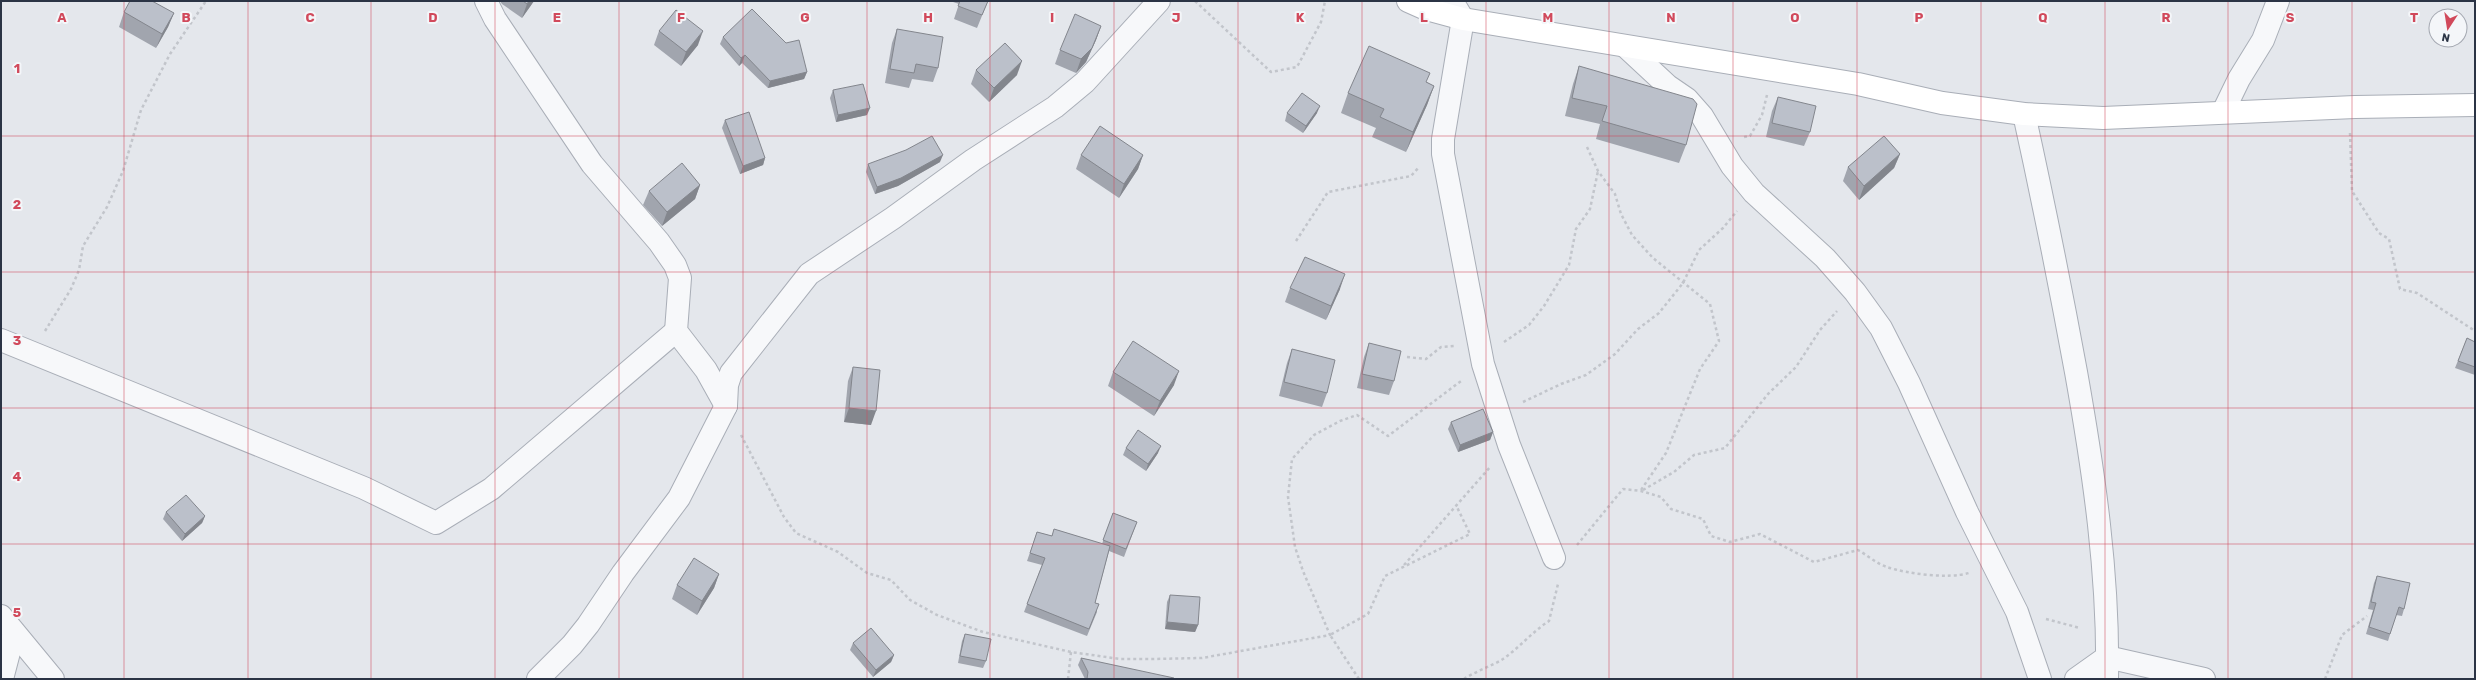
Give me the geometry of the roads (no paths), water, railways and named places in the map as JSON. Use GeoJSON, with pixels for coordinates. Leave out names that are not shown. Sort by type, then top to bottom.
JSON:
{"type":"FeatureCollection","features":[{"type":"Feature","properties":{"kind":"street"},"geometry":{"type":"LineString","coordinates":[[486,1],[495,19],[592,164],[659,242],[675,265],[680,278],[676,331],[706,370],[726,406]]}},
{"type":"Feature","properties":{"kind":"street"},"geometry":{"type":"LineString","coordinates":[[538,679],[572,645],[588,625],[623,573],[679,498],[726,406],[727,385],[737,362],[809,274],[893,218],[973,160],[1055,108],[1084,82],[1159,1]]}},
{"type":"Feature","properties":{"kind":"street"},"geometry":{"type":"LineString","coordinates":[[1408,1],[1426,9],[1458,10],[1626,47],[1858,84],[1942,103],[2024,114],[2103,118],[2355,106],[2475,105]]}},
{"type":"Feature","properties":{"kind":"street"},"geometry":{"type":"LineString","coordinates":[[2223,112],[2239,79],[2263,40],[2278,1]]}},
{"type":"Feature","properties":{"kind":"street"},"geometry":{"type":"LineString","coordinates":[[1458,10],[1443,139],[1445,169],[1462,248],[1475,331],[1483,364],[1509,445],[1554,558]]}},
{"type":"Feature","properties":{"kind":"street"},"geometry":{"type":"LineString","coordinates":[[1626,47],[1668,86],[1687,100],[1702,116],[1716,141],[1754,193],[1825,258],[1855,292],[1882,328],[1906,376],[1993,566],[2017,612],[2040,679]]}},
{"type":"Feature","properties":{"kind":"street"},"geometry":{"type":"LineString","coordinates":[[2024,114],[2055,257],[2089,447],[2098,513],[2106,634],[2107,679]]}},
{"type":"Feature","properties":{"kind":"street"},"geometry":{"type":"LineString","coordinates":[[1,340],[364,488],[436,523],[491,489],[676,331]]}},
{"type":"Feature","properties":{"kind":"street"},"geometry":{"type":"LineString","coordinates":[[1,616],[53,679]]}},
{"type":"Feature","properties":{"kind":"street"},"geometry":{"type":"LineString","coordinates":[[2,679],[14,633]]}},
{"type":"Feature","properties":{"kind":"street"},"geometry":{"type":"LineString","coordinates":[[2076,679],[2107,657],[2204,679]]}}]}
